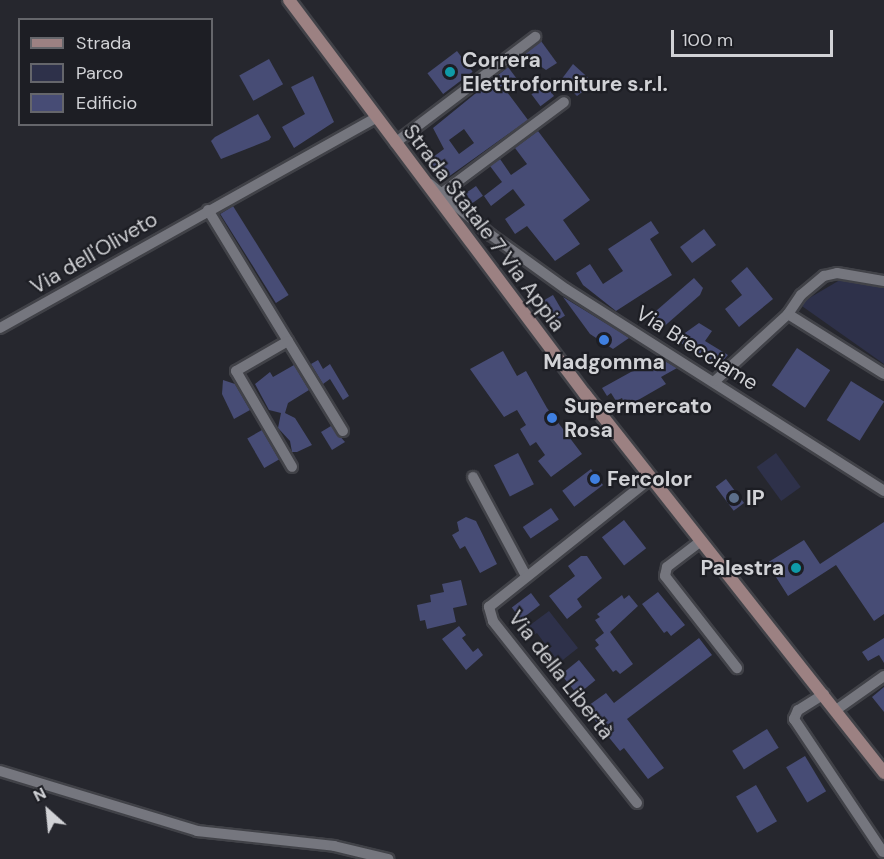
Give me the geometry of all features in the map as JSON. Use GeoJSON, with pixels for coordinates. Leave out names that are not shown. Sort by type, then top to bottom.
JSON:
{"type":"FeatureCollection","features":[{"type":"Feature","properties":{"kind":"main road","name":"Strada Statale 7 Via Appia"},"geometry":{"type":"LineString","coordinates":[[290,0],[375,118],[651,478]]}},
{"type":"Feature","properties":{"kind":"main road"},"geometry":{"type":"LineString","coordinates":[[651,478],[824,694],[884,773]]}},
{"type":"Feature","properties":{"kind":"street"},"geometry":{"type":"LineString","coordinates":[[395,143],[535,37]]}},
{"type":"Feature","properties":{"kind":"street"},"geometry":{"type":"LineString","coordinates":[[442,193],[564,102]]}},
{"type":"Feature","properties":{"kind":"street","name":"Via dell'Oliveto"},"geometry":{"type":"LineString","coordinates":[[0,328],[375,118]]}},
{"type":"Feature","properties":{"kind":"street","name":"Via Brecciame"},"geometry":{"type":"LineString","coordinates":[[423,179],[491,236],[566,288],[884,491]]}},
{"type":"Feature","properties":{"kind":"street"},"geometry":{"type":"LineString","coordinates":[[208,210],[343,431]]}},
{"type":"Feature","properties":{"kind":"street"},"geometry":{"type":"LineString","coordinates":[[475,249],[479,235],[491,236]]}},
{"type":"Feature","properties":{"kind":"street"},"geometry":{"type":"LineString","coordinates":[[715,381],[788,314],[801,295],[824,276],[837,273],[884,282]]}},
{"type":"Feature","properties":{"kind":"street"},"geometry":{"type":"LineString","coordinates":[[788,314],[884,374]]}},
{"type":"Feature","properties":{"kind":"street"},"geometry":{"type":"LineString","coordinates":[[288,341],[236,372],[292,467]]}},
{"type":"Feature","properties":{"kind":"street","name":"Via della Libertà"},"geometry":{"type":"LineString","coordinates":[[473,477],[526,576]]}},
{"type":"Feature","properties":{"kind":"street","name":"Via della Libertà"},"geometry":{"type":"LineString","coordinates":[[637,802],[493,621],[489,607],[651,478]]}},
{"type":"Feature","properties":{"kind":"street"},"geometry":{"type":"LineString","coordinates":[[701,541],[667,567],[665,576],[737,668]]}},
{"type":"Feature","properties":{"kind":"street"},"geometry":{"type":"LineString","coordinates":[[836,710],[884,676]]}},
{"type":"Feature","properties":{"kind":"street"},"geometry":{"type":"LineString","coordinates":[[824,694],[798,710],[794,719],[884,852]]}},
{"type":"Feature","properties":{"kind":"street"},"geometry":{"type":"LineString","coordinates":[[0,771],[197,831],[334,846],[388,859]]}},
{"type":"Feature","properties":{"kind":"green space"},"geometry":{"type":"Polygon","coordinates":[[[845,277],[884,286],[884,364],[799,304],[845,277]]]}},
{"type":"Feature","properties":{"kind":"green space"},"geometry":{"type":"Polygon","coordinates":[[[776,453],[801,487],[781,501],[757,467],[776,453]]]}},
{"type":"Feature","properties":{"kind":"green space"},"geometry":{"type":"Polygon","coordinates":[[[549,611],[578,648],[559,663],[537,633],[523,641],[518,634],[549,611]]]}},
{"type":"Feature","properties":{"kind":"building"},"geometry":{"type":"Polygon","coordinates":[[[541,41],[557,63],[546,70],[524,55],[541,41]]]}},
{"type":"Feature","properties":{"kind":"building","name":"Correra Elettroforniture s.r.l."},"geometry":{"type":"Polygon","coordinates":[[[457,51],[473,72],[443,94],[427,73],[457,51]]]}},
{"type":"Feature","properties":{"kind":"building"},"geometry":{"type":"Polygon","coordinates":[[[269,59],[283,84],[253,101],[239,75],[269,59]]]}},
{"type":"Feature","properties":{"kind":"building"},"geometry":{"type":"Polygon","coordinates":[[[573,64],[594,83],[577,96],[561,80],[573,64]]]}},
{"type":"Feature","properties":{"kind":"building"},"geometry":{"type":"Polygon","coordinates":[[[508,67],[520,83],[507,92],[528,120],[444,180],[429,160],[444,149],[433,128],[508,67]],[[464,129],[449,140],[459,154],[474,143],[464,129]]]}},
{"type":"Feature","properties":{"kind":"building"},"geometry":{"type":"Polygon","coordinates":[[[313,76],[334,122],[294,148],[282,127],[305,114],[291,87],[313,76]]]}},
{"type":"Feature","properties":{"kind":"building"},"geometry":{"type":"Polygon","coordinates":[[[545,84],[554,96],[540,106],[531,94],[545,84]]]}},
{"type":"Feature","properties":{"kind":"building"},"geometry":{"type":"Polygon","coordinates":[[[258,114],[271,137],[269,140],[221,159],[211,141],[258,114]]]}},
{"type":"Feature","properties":{"kind":"building"},"geometry":{"type":"Polygon","coordinates":[[[538,131],[590,200],[563,220],[580,244],[555,261],[527,226],[515,234],[505,219],[525,205],[513,189],[491,206],[484,196],[502,182],[490,166],[500,159],[511,175],[527,164],[515,148],[538,131]]]}},
{"type":"Feature","properties":{"kind":"building"},"geometry":{"type":"Polygon","coordinates":[[[476,186],[483,196],[472,203],[465,193],[476,186]]]}},
{"type":"Feature","properties":{"kind":"building"},"geometry":{"type":"Polygon","coordinates":[[[233,206],[289,295],[276,303],[220,214],[233,206]]]}},
{"type":"Feature","properties":{"kind":"building"},"geometry":{"type":"Polygon","coordinates":[[[651,221],[659,233],[650,239],[672,275],[616,311],[583,285],[576,273],[590,264],[603,284],[623,271],[608,249],[651,221]]]}},
{"type":"Feature","properties":{"kind":"building"},"geometry":{"type":"Polygon","coordinates":[[[704,229],[716,245],[692,263],[680,247],[704,229]]]}},
{"type":"Feature","properties":{"kind":"building"},"geometry":{"type":"Polygon","coordinates":[[[747,267],[773,299],[739,327],[725,309],[742,295],[731,281],[747,267]]]}},
{"type":"Feature","properties":{"kind":"building"},"geometry":{"type":"Polygon","coordinates":[[[694,278],[703,288],[700,295],[660,330],[649,317],[694,278]]]}},
{"type":"Feature","properties":{"kind":"building"},"geometry":{"type":"Polygon","coordinates":[[[553,295],[565,316],[555,322],[543,301],[553,295]]]}},
{"type":"Feature","properties":{"kind":"building"},"geometry":{"type":"Polygon","coordinates":[[[563,297],[629,338],[613,349],[590,334],[563,297]]]}},
{"type":"Feature","properties":{"kind":"building"},"geometry":{"type":"Polygon","coordinates":[[[699,323],[712,331],[705,341],[728,355],[720,364],[675,340],[699,323]]]}},
{"type":"Feature","properties":{"kind":"building"},"geometry":{"type":"Polygon","coordinates":[[[797,348],[830,370],[805,408],[772,385],[797,348]]]}},
{"type":"Feature","properties":{"kind":"building"},"geometry":{"type":"Polygon","coordinates":[[[503,351],[517,376],[526,371],[547,408],[582,454],[551,477],[538,461],[545,455],[536,442],[530,446],[520,429],[526,425],[517,410],[504,417],[470,369],[503,351]]]}},
{"type":"Feature","properties":{"kind":"building"},"geometry":{"type":"Polygon","coordinates":[[[658,357],[677,368],[661,377],[666,384],[626,407],[622,398],[616,401],[611,393],[607,396],[602,388],[658,357]]]}},
{"type":"Feature","properties":{"kind":"building"},"geometry":{"type":"Polygon","coordinates":[[[318,360],[323,369],[330,364],[349,396],[343,400],[330,379],[323,384],[311,364],[318,360]]]}},
{"type":"Feature","properties":{"kind":"building"},"geometry":{"type":"Polygon","coordinates":[[[294,365],[309,390],[288,403],[285,413],[295,418],[312,445],[297,452],[292,452],[290,441],[278,428],[281,413],[269,410],[255,384],[270,372],[273,377],[294,365]]]}},
{"type":"Feature","properties":{"kind":"building"},"geometry":{"type":"Polygon","coordinates":[[[223,380],[235,384],[250,410],[234,419],[222,394],[223,380]]]}},
{"type":"Feature","properties":{"kind":"building"},"geometry":{"type":"Polygon","coordinates":[[[851,381],[884,402],[860,441],[827,420],[851,381]]]}},
{"type":"Feature","properties":{"kind":"building"},"geometry":{"type":"Polygon","coordinates":[[[331,426],[345,442],[332,450],[321,432],[331,426]]]}},
{"type":"Feature","properties":{"kind":"building"},"geometry":{"type":"Polygon","coordinates":[[[262,430],[279,459],[264,468],[247,438],[262,430]]]}},
{"type":"Feature","properties":{"kind":"building"},"geometry":{"type":"Polygon","coordinates":[[[518,453],[534,484],[510,496],[494,465],[518,453]]]}},
{"type":"Feature","properties":{"kind":"building"},"geometry":{"type":"Polygon","coordinates":[[[591,469],[603,485],[574,507],[562,491],[591,469]]]}},
{"type":"Feature","properties":{"kind":"building"},"geometry":{"type":"Polygon","coordinates":[[[726,479],[744,503],[734,511],[716,487],[726,479]]]}},
{"type":"Feature","properties":{"kind":"building"},"geometry":{"type":"Polygon","coordinates":[[[551,508],[559,520],[531,539],[523,527],[551,508]]]}},
{"type":"Feature","properties":{"kind":"building"},"geometry":{"type":"Polygon","coordinates":[[[466,517],[476,521],[497,564],[480,573],[465,546],[460,549],[452,535],[459,531],[457,522],[466,517]]]}},
{"type":"Feature","properties":{"kind":"building"},"geometry":{"type":"Polygon","coordinates":[[[624,520],[646,548],[624,566],[602,537],[624,520]]]}},
{"type":"Feature","properties":{"kind":"building"},"geometry":{"type":"Polygon","coordinates":[[[884,522],[884,614],[874,621],[836,565],[788,596],[767,563],[804,540],[820,564],[884,522]]]}},
{"type":"Feature","properties":{"kind":"building"},"geometry":{"type":"Polygon","coordinates":[[[581,556],[587,556],[602,578],[577,599],[582,607],[567,619],[549,596],[575,576],[568,566],[581,556]]]}},
{"type":"Feature","properties":{"kind":"building"},"geometry":{"type":"Polygon","coordinates":[[[461,580],[467,605],[453,608],[456,622],[427,629],[425,620],[420,621],[417,605],[431,602],[430,595],[444,592],[442,584],[461,580]]]}},
{"type":"Feature","properties":{"kind":"building"},"geometry":{"type":"Polygon","coordinates":[[[658,592],[685,625],[671,636],[667,631],[664,633],[642,604],[658,592]]]}},
{"type":"Feature","properties":{"kind":"building"},"geometry":{"type":"Polygon","coordinates":[[[531,593],[540,605],[521,619],[512,607],[531,593]]]}},
{"type":"Feature","properties":{"kind":"building"},"geometry":{"type":"Polygon","coordinates":[[[622,595],[624,599],[629,595],[638,606],[610,632],[633,664],[620,674],[616,670],[613,672],[595,648],[599,645],[595,640],[604,633],[595,620],[600,617],[597,614],[622,595]]]}},
{"type":"Feature","properties":{"kind":"building"},"geometry":{"type":"Polygon","coordinates":[[[459,626],[466,635],[462,638],[473,652],[478,648],[483,655],[466,670],[442,639],[459,626]]]}},
{"type":"Feature","properties":{"kind":"building"},"geometry":{"type":"Polygon","coordinates":[[[699,638],[712,655],[627,719],[664,768],[648,779],[624,748],[620,751],[585,708],[606,693],[614,703],[699,638]]]}},
{"type":"Feature","properties":{"kind":"building"},"geometry":{"type":"Polygon","coordinates":[[[884,638],[884,663],[879,655],[868,661],[862,652],[884,638]]]}},
{"type":"Feature","properties":{"kind":"building"},"geometry":{"type":"Polygon","coordinates":[[[579,660],[595,680],[577,695],[561,674],[579,660]]]}},
{"type":"Feature","properties":{"kind":"building"},"geometry":{"type":"Polygon","coordinates":[[[884,687],[884,712],[872,697],[884,687]]]}},
{"type":"Feature","properties":{"kind":"building"},"geometry":{"type":"Polygon","coordinates":[[[767,729],[779,748],[744,769],[732,751],[767,729]]]}},
{"type":"Feature","properties":{"kind":"building"},"geometry":{"type":"Polygon","coordinates":[[[805,756],[826,791],[807,802],[786,767],[805,756]]]}},
{"type":"Feature","properties":{"kind":"building"},"geometry":{"type":"Polygon","coordinates":[[[756,785],[777,821],[757,833],[736,797],[756,785]]]}},
{"type":"Feature","properties":{"kind":"place","name":"Correra Elettroforniture s.r.l."},"geometry":{"type":"Point","coordinates":[450,72]}},
{"type":"Feature","properties":{"kind":"place","name":"Madgomma"},"geometry":{"type":"Point","coordinates":[604,340]}},
{"type":"Feature","properties":{"kind":"place","name":"Supermercato Rosa"},"geometry":{"type":"Point","coordinates":[552,418]}},
{"type":"Feature","properties":{"kind":"place","name":"Fercolor"},"geometry":{"type":"Point","coordinates":[595,479]}},
{"type":"Feature","properties":{"kind":"place","name":"IP"},"geometry":{"type":"Point","coordinates":[734,498]}},
{"type":"Feature","properties":{"kind":"place","name":"Palestra"},"geometry":{"type":"Point","coordinates":[796,568]}}]}
